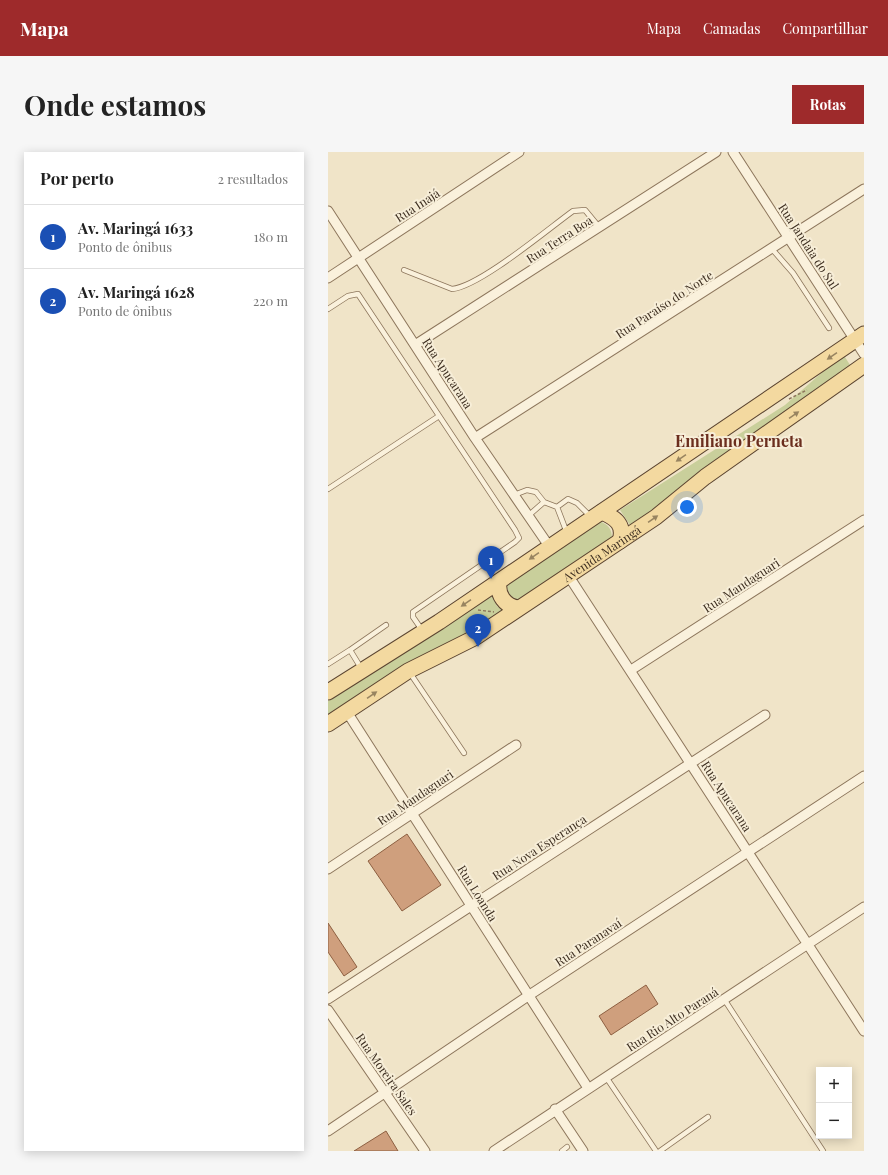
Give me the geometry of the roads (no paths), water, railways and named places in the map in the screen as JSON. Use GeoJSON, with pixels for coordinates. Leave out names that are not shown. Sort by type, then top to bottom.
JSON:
{"type":"FeatureCollection","features":[{"type":"Feature","properties":{"kind":"main road"},"geometry":{"type":"LineString","coordinates":[[328,692],[499,582],[549,546],[598,515],[860,337]]}},
{"type":"Feature","properties":{"kind":"main road","name":"Avenida Maringá"},"geometry":{"type":"LineString","coordinates":[[328,724],[408,671],[476,637],[656,517],[704,477],[864,366]]}},
{"type":"Feature","properties":{"kind":"main road"},"geometry":{"type":"LineString","coordinates":[[598,515],[613,517],[618,522],[622,528],[620,541]]}},
{"type":"Feature","properties":{"kind":"main road"},"geometry":{"type":"LineString","coordinates":[[499,582],[498,590],[501,598],[510,606],[518,608]]}},
{"type":"Feature","properties":{"kind":"street","name":"Rua Inajá"},"geometry":{"type":"LineString","coordinates":[[328,278],[519,152]]}},
{"type":"Feature","properties":{"kind":"street","name":"Rua Terra Boa"},"geometry":{"type":"LineString","coordinates":[[416,345],[716,152]]}},
{"type":"Feature","properties":{"kind":"street","name":"Rua Jandaia do Sul"},"geometry":{"type":"LineString","coordinates":[[732,152],[789,238],[860,337],[864,354]]}},
{"type":"Feature","properties":{"kind":"street","name":"Rua Paraíso do Norte"},"geometry":{"type":"LineString","coordinates":[[475,438],[772,249],[864,188]]}},
{"type":"Feature","properties":{"kind":"street","name":"Rua Apucarana"},"geometry":{"type":"LineString","coordinates":[[328,211],[475,438],[549,546]]}},
{"type":"Feature","properties":{"kind":"street","name":"Rua Mandaguari"},"geometry":{"type":"LineString","coordinates":[[631,670],[864,520]]}},
{"type":"Feature","properties":{"kind":"street","name":"Rua Apucarana"},"geometry":{"type":"LineString","coordinates":[[568,575],[864,1031]]}},
{"type":"Feature","properties":{"kind":"street","name":"Rua Loanda"},"geometry":{"type":"LineString","coordinates":[[347,712],[588,1088]]}},
{"type":"Feature","properties":{"kind":"street","name":"Rua Nova Esperança"},"geometry":{"type":"LineString","coordinates":[[328,999],[765,715]]}},
{"type":"Feature","properties":{"kind":"street","name":"Rua Mandaguari"},"geometry":{"type":"LineString","coordinates":[[328,869],[516,745]]}},
{"type":"Feature","properties":{"kind":"street","name":"Rua Paranavaí"},"geometry":{"type":"LineString","coordinates":[[328,1131],[528,996],[864,776]]}},
{"type":"Feature","properties":{"kind":"street","name":"Rua Rio Alto Paraná"},"geometry":{"type":"LineString","coordinates":[[494,1151],[555,1109],[864,908]]}},
{"type":"Feature","properties":{"kind":"street","name":"Rua Moreira Sales"},"geometry":{"type":"LineString","coordinates":[[328,1010],[425,1151]]}},
{"type":"Feature","properties":{"kind":"street"},"geometry":{"type":"LineString","coordinates":[[555,1109],[583,1151]]}},
{"type":"Feature","properties":{"kind":"lane"},"geometry":{"type":"LineString","coordinates":[[404,270],[452,289],[460,288],[482,278],[573,211],[585,210],[599,227]]}},
{"type":"Feature","properties":{"kind":"lane"},"geometry":{"type":"LineString","coordinates":[[772,249],[793,273],[829,328]]}},
{"type":"Feature","properties":{"kind":"lane"},"geometry":{"type":"LineString","coordinates":[[328,309],[348,296],[358,294],[519,538],[413,612],[413,617],[423,632]]}},
{"type":"Feature","properties":{"kind":"lane"},"geometry":{"type":"LineString","coordinates":[[328,489],[439,416]]}},
{"type":"Feature","properties":{"kind":"lane"},"geometry":{"type":"LineString","coordinates":[[514,495],[527,490],[536,492],[544,502],[557,507],[567,534]]}},
{"type":"Feature","properties":{"kind":"lane"},"geometry":{"type":"LineString","coordinates":[[557,507],[568,499],[598,515]]}},
{"type":"Feature","properties":{"kind":"lane"},"geometry":{"type":"LineString","coordinates":[[528,516],[544,502]]}},
{"type":"Feature","properties":{"kind":"lane"},"geometry":{"type":"LineString","coordinates":[[328,664],[386,626]]}},
{"type":"Feature","properties":{"kind":"lane"},"geometry":{"type":"LineString","coordinates":[[350,650],[362,670]]}},
{"type":"Feature","properties":{"kind":"lane"},"geometry":{"type":"LineString","coordinates":[[408,671],[464,753]]}},
{"type":"Feature","properties":{"kind":"lane"},"geometry":{"type":"LineString","coordinates":[[724,999],[823,1151]]}},
{"type":"Feature","properties":{"kind":"lane"},"geometry":{"type":"LineString","coordinates":[[606,1077],[656,1151]]}},
{"type":"Feature","properties":{"kind":"lane"},"geometry":{"type":"LineString","coordinates":[[660,1151],[708,1117]]}},
{"type":"Feature","properties":{"kind":"lane"},"geometry":{"type":"LineString","coordinates":[[562,1151],[567,1148]]}},
{"type":"Feature","properties":{"kind":"place","name":"Av. Maringá 1633"},"geometry":{"type":"Point","coordinates":[491,579]}},
{"type":"Feature","properties":{"kind":"place","name":"Av. Maringá 1628"},"geometry":{"type":"Point","coordinates":[478,647]}},
{"type":"Feature","properties":{"kind":"district","name":"Emiliano Perneta"},"geometry":{"type":"Point","coordinates":[739,440]}}]}
